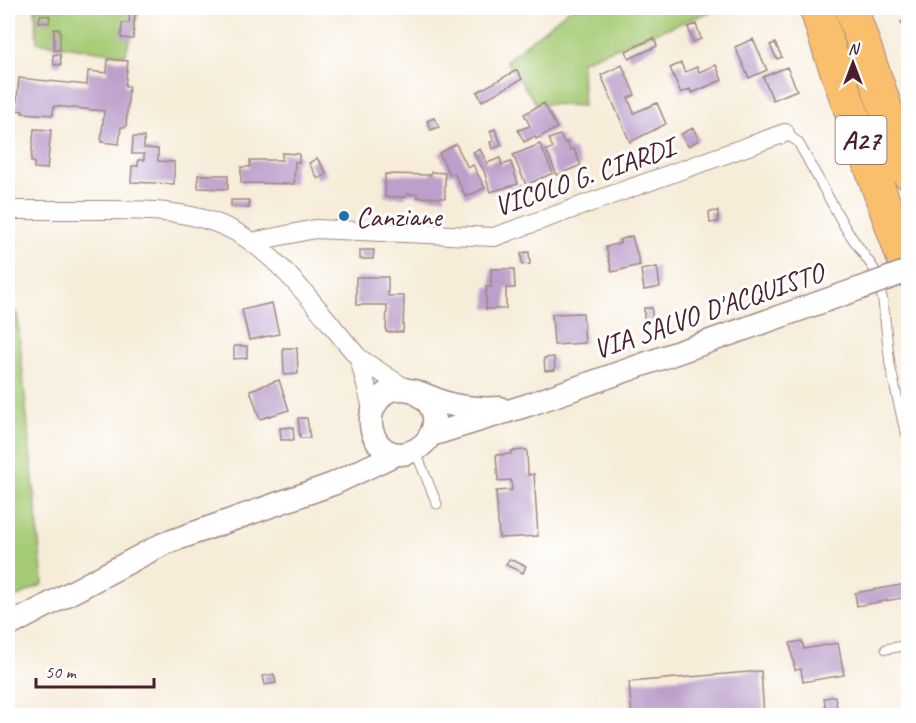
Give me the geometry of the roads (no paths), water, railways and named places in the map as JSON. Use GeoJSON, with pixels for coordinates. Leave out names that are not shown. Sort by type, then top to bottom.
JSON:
{"type":"FeatureCollection","features":[{"type":"Feature","properties":{"kind":"highway","name":"A27"},"geometry":{"type":"LineString","coordinates":[[816,8],[909,271]]}},
{"type":"Feature","properties":{"kind":"highway","name":"A27"},"geometry":{"type":"LineString","coordinates":[[850,8],[909,173]]}},
{"type":"Feature","properties":{"kind":"street","name":"VICOLO G. CIARDI"},"geometry":{"type":"LineString","coordinates":[[252,242],[315,229],[494,237],[785,133]]}},
{"type":"Feature","properties":{"kind":"street"},"geometry":{"type":"LineString","coordinates":[[8,210],[135,210],[184,213],[217,223],[252,242],[290,278],[358,358],[429,404],[434,420],[414,446],[386,450],[375,439],[358,358]]}},
{"type":"Feature","properties":{"kind":"street","name":"VIA SALVO D'ACQUISTO"},"geometry":{"type":"LineString","coordinates":[[8,626],[163,544],[333,484],[414,446],[909,271]]}},
{"type":"Feature","properties":{"kind":"street"},"geometry":{"type":"LineString","coordinates":[[371,417],[381,397],[391,390],[413,392]]}},
{"type":"Feature","properties":{"kind":"street","name":"VIA SALVO D'ACQUISTO"},"geometry":{"type":"LineString","coordinates":[[413,392],[472,408],[528,405]]}},
{"type":"Feature","properties":{"kind":"street","name":"VIA SALVO D'ACQUISTO"},"geometry":{"type":"LineString","coordinates":[[333,484],[359,459],[371,417]]}},
{"type":"Feature","properties":{"kind":"lane"},"geometry":{"type":"LineString","coordinates":[[785,133],[798,142],[846,229],[874,269],[884,301],[890,365],[903,423],[909,438]]}},
{"type":"Feature","properties":{"kind":"lane"},"geometry":{"type":"LineString","coordinates":[[414,446],[437,504]]}},
{"type":"Feature","properties":{"kind":"lane"},"geometry":{"type":"LineString","coordinates":[[886,650],[909,645]]}},
{"type":"Feature","properties":{"kind":"place","name":"Canziane"},"geometry":{"type":"Point","coordinates":[344,216]}}]}
